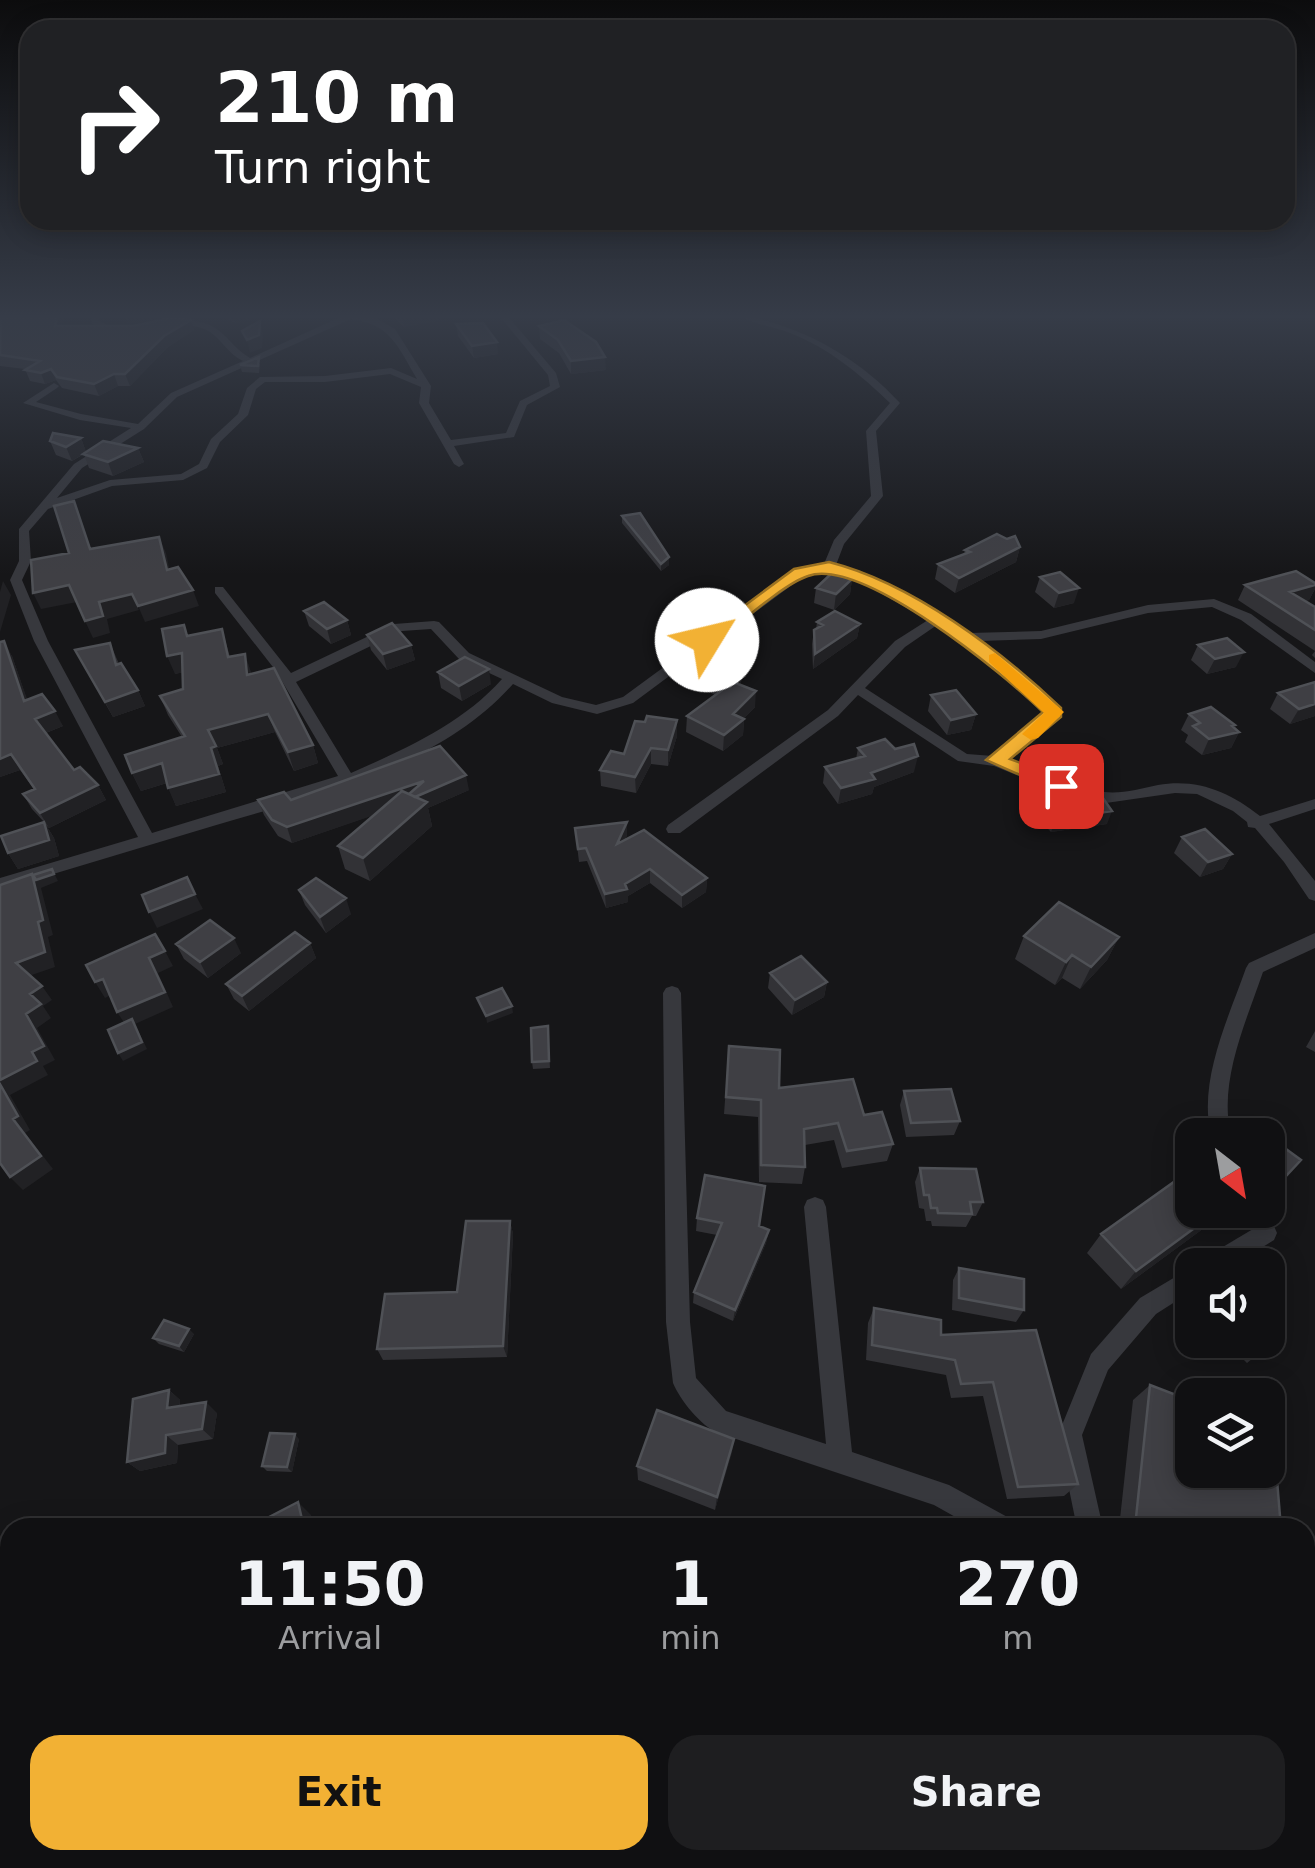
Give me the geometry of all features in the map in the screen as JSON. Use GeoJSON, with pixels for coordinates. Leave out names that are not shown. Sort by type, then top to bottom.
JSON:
{"type":"FeatureCollection","features":[{"type":"Feature","properties":{"kind":"street"},"geometry":{"type":"LineString","coordinates":[[31,401],[28,403],[80,417],[140,427]]}},
{"type":"Feature","properties":{"kind":"street"},"geometry":{"type":"LineString","coordinates":[[146,839],[41,641],[16,580],[25,560],[23,531],[78,466],[140,427],[167,401]]}},
{"type":"Feature","properties":{"kind":"street"},"geometry":{"type":"LineString","coordinates":[[46,506],[110,483],[184,477],[204,466],[215,441],[243,415],[248,401]]}},
{"type":"Feature","properties":{"kind":"street"},"geometry":{"type":"LineString","coordinates":[[424,401],[459,464]]}},
{"type":"Feature","properties":{"kind":"street"},"geometry":{"type":"LineString","coordinates":[[448,444],[510,434],[523,404],[528,401]]}},
{"type":"Feature","properties":{"kind":"street"},"geometry":{"type":"LineString","coordinates":[[829,567],[838,543],[876,496],[871,431],[894,401]]}},
{"type":"Feature","properties":{"kind":"street"},"geometry":{"type":"LineString","coordinates":[[288,680],[399,627],[434,625],[464,656],[509,680],[556,700],[597,710],[628,700],[800,573],[829,567],[856,574],[963,635],[1011,670],[1054,712],[996,760]]}},
{"type":"Feature","properties":{"kind":"street"},"geometry":{"type":"LineString","coordinates":[[219,590],[288,680],[350,779],[416,748],[496,697],[509,680]]}},
{"type":"Feature","properties":{"kind":"street"},"geometry":{"type":"LineString","coordinates":[[915,634],[1041,635],[1148,608],[1214,603],[1246,616],[1315,669]]}},
{"type":"Feature","properties":{"kind":"street"},"geometry":{"type":"LineString","coordinates":[[674,829],[740,784],[787,743],[860,690],[915,634],[938,619]]}},
{"type":"Feature","properties":{"kind":"street"},"geometry":{"type":"LineString","coordinates":[[860,690],[964,758],[996,760],[1052,783],[1110,798],[1178,787],[1220,793],[1288,850],[1315,895]]}},
{"type":"Feature","properties":{"kind":"street"},"geometry":{"type":"LineString","coordinates":[[0,884],[339,783],[346,777]]}},
{"type":"Feature","properties":{"kind":"street"},"geometry":{"type":"LineString","coordinates":[[1254,823],[1315,804]]}},
{"type":"Feature","properties":{"kind":"street"},"geometry":{"type":"LineString","coordinates":[[1217,1118],[1226,1056],[1255,968],[1315,940]]}},
{"type":"Feature","properties":{"kind":"street"},"geometry":{"type":"LineString","coordinates":[[672,992],[678,1322],[684,1383],[718,1421],[940,1494],[984,1518]]}},
{"type":"Feature","properties":{"kind":"street"},"geometry":{"type":"LineString","coordinates":[[815,1207],[840,1460]]}},
{"type":"Feature","properties":{"kind":"street"},"geometry":{"type":"LineString","coordinates":[[1241,1248],[1266,1232],[1264,1228]]}},
{"type":"Feature","properties":{"kind":"street"},"geometry":{"type":"LineString","coordinates":[[1088,1518],[1070,1434],[1098,1362],[1148,1306],[1175,1289]]}},
{"type":"Feature","properties":{"kind":"building"},"geometry":{"type":"Polygon","coordinates":[[[53,433],[81,438],[66,447],[50,441],[53,433]]]}},
{"type":"Feature","properties":{"kind":"building"},"geometry":{"type":"Polygon","coordinates":[[[103,441],[138,448],[108,462],[83,454],[103,441]]]}},
{"type":"Feature","properties":{"kind":"building"},"geometry":{"type":"Polygon","coordinates":[[[74,501],[90,549],[159,537],[167,570],[178,567],[193,590],[138,606],[132,594],[99,602],[103,616],[85,621],[69,585],[33,593],[31,560],[69,553],[54,506],[74,501]]]}},
{"type":"Feature","properties":{"kind":"building"},"geometry":{"type":"Polygon","coordinates":[[[640,513],[669,557],[661,564],[622,516],[640,513]]]}},
{"type":"Feature","properties":{"kind":"building"},"geometry":{"type":"Polygon","coordinates":[[[997,534],[1007,539],[1015,536],[1020,547],[959,578],[938,564],[970,552],[965,550],[997,534]]]}},
{"type":"Feature","properties":{"kind":"building"},"geometry":{"type":"Polygon","coordinates":[[[1296,571],[1315,583],[1290,592],[1315,607],[1315,630],[1245,585],[1296,571]]]}},
{"type":"Feature","properties":{"kind":"building"},"geometry":{"type":"Polygon","coordinates":[[[1060,572],[1079,588],[1059,593],[1040,577],[1060,572]]]}},
{"type":"Feature","properties":{"kind":"building"},"geometry":{"type":"Polygon","coordinates":[[[832,573],[852,579],[836,594],[816,588],[832,573]]]}},
{"type":"Feature","properties":{"kind":"building"},"geometry":{"type":"Polygon","coordinates":[[[324,602],[347,620],[327,629],[304,611],[324,602]]]}},
{"type":"Feature","properties":{"kind":"building"},"geometry":{"type":"Polygon","coordinates":[[[835,611],[860,624],[815,654],[814,630],[823,625],[817,622],[835,611]]]}},
{"type":"Feature","properties":{"kind":"building"},"geometry":{"type":"Polygon","coordinates":[[[392,623],[411,645],[383,654],[367,635],[392,623]]]}},
{"type":"Feature","properties":{"kind":"building"},"geometry":{"type":"Polygon","coordinates":[[[184,625],[187,636],[222,629],[228,657],[245,654],[247,675],[274,668],[313,745],[288,752],[268,714],[208,730],[216,746],[211,748],[219,774],[168,788],[162,763],[132,773],[125,755],[185,736],[160,696],[183,689],[182,653],[167,656],[162,629],[184,625]]]}},
{"type":"Feature","properties":{"kind":"building"},"geometry":{"type":"Polygon","coordinates":[[[1227,638],[1244,652],[1215,659],[1198,645],[1227,638]]]}},
{"type":"Feature","properties":{"kind":"building"},"geometry":{"type":"Polygon","coordinates":[[[4,641],[24,701],[42,694],[55,711],[35,719],[74,770],[80,767],[98,785],[40,813],[23,794],[35,789],[11,754],[0,759],[0,642],[4,641]]]}},
{"type":"Feature","properties":{"kind":"building"},"geometry":{"type":"Polygon","coordinates":[[[110,643],[116,665],[121,663],[138,690],[105,702],[75,650],[110,643]]]}},
{"type":"Feature","properties":{"kind":"building"},"geometry":{"type":"Polygon","coordinates":[[[714,654],[742,667],[721,682],[693,668],[714,654]]]}},
{"type":"Feature","properties":{"kind":"building"},"geometry":{"type":"Polygon","coordinates":[[[465,657],[489,669],[459,686],[438,672],[465,657]]]}},
{"type":"Feature","properties":{"kind":"building"},"geometry":{"type":"Polygon","coordinates":[[[733,682],[756,691],[733,714],[744,719],[724,735],[687,716],[733,682]]]}},
{"type":"Feature","properties":{"kind":"building"},"geometry":{"type":"Polygon","coordinates":[[[1315,682],[1315,704],[1299,709],[1278,693],[1315,682]]]}},
{"type":"Feature","properties":{"kind":"building"},"geometry":{"type":"Polygon","coordinates":[[[956,690],[976,714],[951,720],[931,695],[956,690]]]}},
{"type":"Feature","properties":{"kind":"building"},"geometry":{"type":"Polygon","coordinates":[[[1211,707],[1239,732],[1209,739],[1193,726],[1200,723],[1189,714],[1211,707]]]}},
{"type":"Feature","properties":{"kind":"building"},"geometry":{"type":"Polygon","coordinates":[[[647,716],[677,720],[668,750],[651,748],[635,777],[600,770],[611,751],[624,754],[635,721],[645,722],[647,716]]]}},
{"type":"Feature","properties":{"kind":"building"},"geometry":{"type":"Polygon","coordinates":[[[885,739],[895,749],[914,744],[918,756],[871,773],[875,779],[841,788],[825,767],[865,756],[858,748],[885,739]]]}},
{"type":"Feature","properties":{"kind":"building"},"geometry":{"type":"Polygon","coordinates":[[[440,746],[466,775],[415,797],[409,794],[424,781],[287,827],[272,820],[258,800],[284,792],[291,800],[440,746]]]}},
{"type":"Feature","properties":{"kind":"building"},"geometry":{"type":"Polygon","coordinates":[[[402,791],[427,802],[363,858],[338,846],[402,791]]]}},
{"type":"Feature","properties":{"kind":"building"},"geometry":{"type":"Polygon","coordinates":[[[1098,791],[1112,811],[1056,819],[1041,802],[1064,796],[1062,793],[1098,791]]]}},
{"type":"Feature","properties":{"kind":"building"},"geometry":{"type":"Polygon","coordinates":[[[44,822],[49,840],[8,853],[1,836],[44,822]]]}},
{"type":"Feature","properties":{"kind":"building"},"geometry":{"type":"Polygon","coordinates":[[[627,822],[617,844],[644,830],[707,878],[682,895],[650,869],[625,884],[627,889],[605,894],[586,848],[578,849],[575,828],[627,822]]]}},
{"type":"Feature","properties":{"kind":"building"},"geometry":{"type":"Polygon","coordinates":[[[1205,829],[1232,854],[1208,862],[1182,837],[1205,829]]]}},
{"type":"Feature","properties":{"kind":"building"},"geometry":{"type":"Polygon","coordinates":[[[52,869],[54,874],[36,880],[33,875],[52,869]]]}},
{"type":"Feature","properties":{"kind":"building"},"geometry":{"type":"Polygon","coordinates":[[[32,874],[43,920],[38,922],[45,952],[16,963],[42,986],[30,994],[41,1004],[26,1014],[44,1046],[32,1052],[37,1061],[0,1080],[0,885],[32,874]]]}},
{"type":"Feature","properties":{"kind":"building"},"geometry":{"type":"Polygon","coordinates":[[[187,877],[195,894],[149,912],[142,895],[187,877]]]}},
{"type":"Feature","properties":{"kind":"building"},"geometry":{"type":"Polygon","coordinates":[[[316,878],[346,898],[320,917],[299,890],[316,878]]]}},
{"type":"Feature","properties":{"kind":"building"},"geometry":{"type":"Polygon","coordinates":[[[1059,902],[1119,937],[1091,967],[1072,955],[1066,962],[1024,936],[1059,902]]]}},
{"type":"Feature","properties":{"kind":"building"},"geometry":{"type":"Polygon","coordinates":[[[210,920],[234,938],[200,962],[176,944],[210,920]]]}},
{"type":"Feature","properties":{"kind":"building"},"geometry":{"type":"Polygon","coordinates":[[[295,932],[310,943],[242,996],[226,984],[295,932]]]}},
{"type":"Feature","properties":{"kind":"building"},"geometry":{"type":"Polygon","coordinates":[[[155,934],[165,951],[149,958],[165,992],[117,1012],[103,979],[95,982],[86,965],[155,934]]]}},
{"type":"Feature","properties":{"kind":"building"},"geometry":{"type":"Polygon","coordinates":[[[801,956],[827,982],[795,1000],[770,973],[801,956]]]}},
{"type":"Feature","properties":{"kind":"building"},"geometry":{"type":"Polygon","coordinates":[[[502,988],[512,1006],[486,1016],[477,998],[502,988]]]}},
{"type":"Feature","properties":{"kind":"building"},"geometry":{"type":"Polygon","coordinates":[[[132,1019],[142,1042],[118,1053],[108,1030],[132,1019]]]}},
{"type":"Feature","properties":{"kind":"building"},"geometry":{"type":"Polygon","coordinates":[[[548,1026],[549,1061],[532,1062],[531,1028],[548,1026]]]}},
{"type":"Feature","properties":{"kind":"building"},"geometry":{"type":"Polygon","coordinates":[[[729,1046],[780,1050],[779,1088],[853,1079],[864,1115],[882,1112],[893,1144],[847,1151],[838,1123],[804,1129],[805,1167],[761,1165],[761,1100],[726,1097],[729,1046]]]}},
{"type":"Feature","properties":{"kind":"building"},"geometry":{"type":"Polygon","coordinates":[[[0,1084],[18,1116],[13,1119],[41,1156],[10,1177],[0,1163],[0,1084]]]}},
{"type":"Feature","properties":{"kind":"building"},"geometry":{"type":"Polygon","coordinates":[[[951,1089],[960,1121],[911,1123],[904,1091],[951,1089]]]}},
{"type":"Feature","properties":{"kind":"building"},"geometry":{"type":"Polygon","coordinates":[[[1285,1148],[1301,1160],[1285,1175],[1285,1148]]]}},
{"type":"Feature","properties":{"kind":"building"},"geometry":{"type":"Polygon","coordinates":[[[920,1168],[976,1169],[983,1202],[970,1202],[972,1214],[938,1213],[937,1208],[931,1208],[929,1195],[924,1195],[920,1168]]]}},
{"type":"Feature","properties":{"kind":"building"},"geometry":{"type":"Polygon","coordinates":[[[705,1175],[765,1186],[759,1226],[769,1230],[735,1310],[694,1292],[722,1223],[697,1218],[705,1175]]]}},
{"type":"Feature","properties":{"kind":"building"},"geometry":{"type":"Polygon","coordinates":[[[1175,1181],[1175,1228],[1195,1228],[1136,1271],[1101,1234],[1175,1181]]]}},
{"type":"Feature","properties":{"kind":"building"},"geometry":{"type":"Polygon","coordinates":[[[466,1221],[510,1221],[503,1346],[377,1349],[385,1294],[457,1292],[466,1221]]]}},
{"type":"Feature","properties":{"kind":"building"},"geometry":{"type":"Polygon","coordinates":[[[959,1268],[1024,1279],[1024,1310],[959,1298],[959,1268]]]}},
{"type":"Feature","properties":{"kind":"building"},"geometry":{"type":"Polygon","coordinates":[[[874,1308],[941,1320],[941,1335],[1036,1330],[1078,1484],[1018,1487],[993,1382],[961,1384],[955,1360],[872,1345],[874,1308]]]}},
{"type":"Feature","properties":{"kind":"building"},"geometry":{"type":"Polygon","coordinates":[[[164,1320],[189,1329],[179,1346],[153,1338],[164,1320]]]}},
{"type":"Feature","properties":{"kind":"building"},"geometry":{"type":"Polygon","coordinates":[[[1150,1385],[1175,1395],[1175,1488],[1278,1488],[1280,1518],[1136,1518],[1150,1385]]]}},
{"type":"Feature","properties":{"kind":"building"},"geometry":{"type":"Polygon","coordinates":[[[169,1390],[167,1408],[206,1402],[202,1429],[166,1435],[165,1453],[127,1462],[133,1399],[169,1390]]]}},
{"type":"Feature","properties":{"kind":"building"},"geometry":{"type":"Polygon","coordinates":[[[657,1410],[734,1439],[717,1497],[637,1466],[657,1410]]]}},
{"type":"Feature","properties":{"kind":"building"},"geometry":{"type":"Polygon","coordinates":[[[270,1433],[295,1434],[287,1467],[262,1466],[270,1433]]]}},
{"type":"Feature","properties":{"kind":"building"},"geometry":{"type":"Polygon","coordinates":[[[298,1502],[302,1518],[267,1518],[298,1502]]]}},
{"type":"Feature","properties":{"kind":"slow traffic"},"geometry":{"type":"LineString","coordinates":[[995,658],[1054,712],[1031,734]]}},
{"type":"Feature","properties":{"kind":"route"},"geometry":{"type":"LineString","coordinates":[[707,640],[800,573],[829,567],[856,574],[967,638],[1011,670],[1054,712],[996,760],[1061,786]]}}]}
